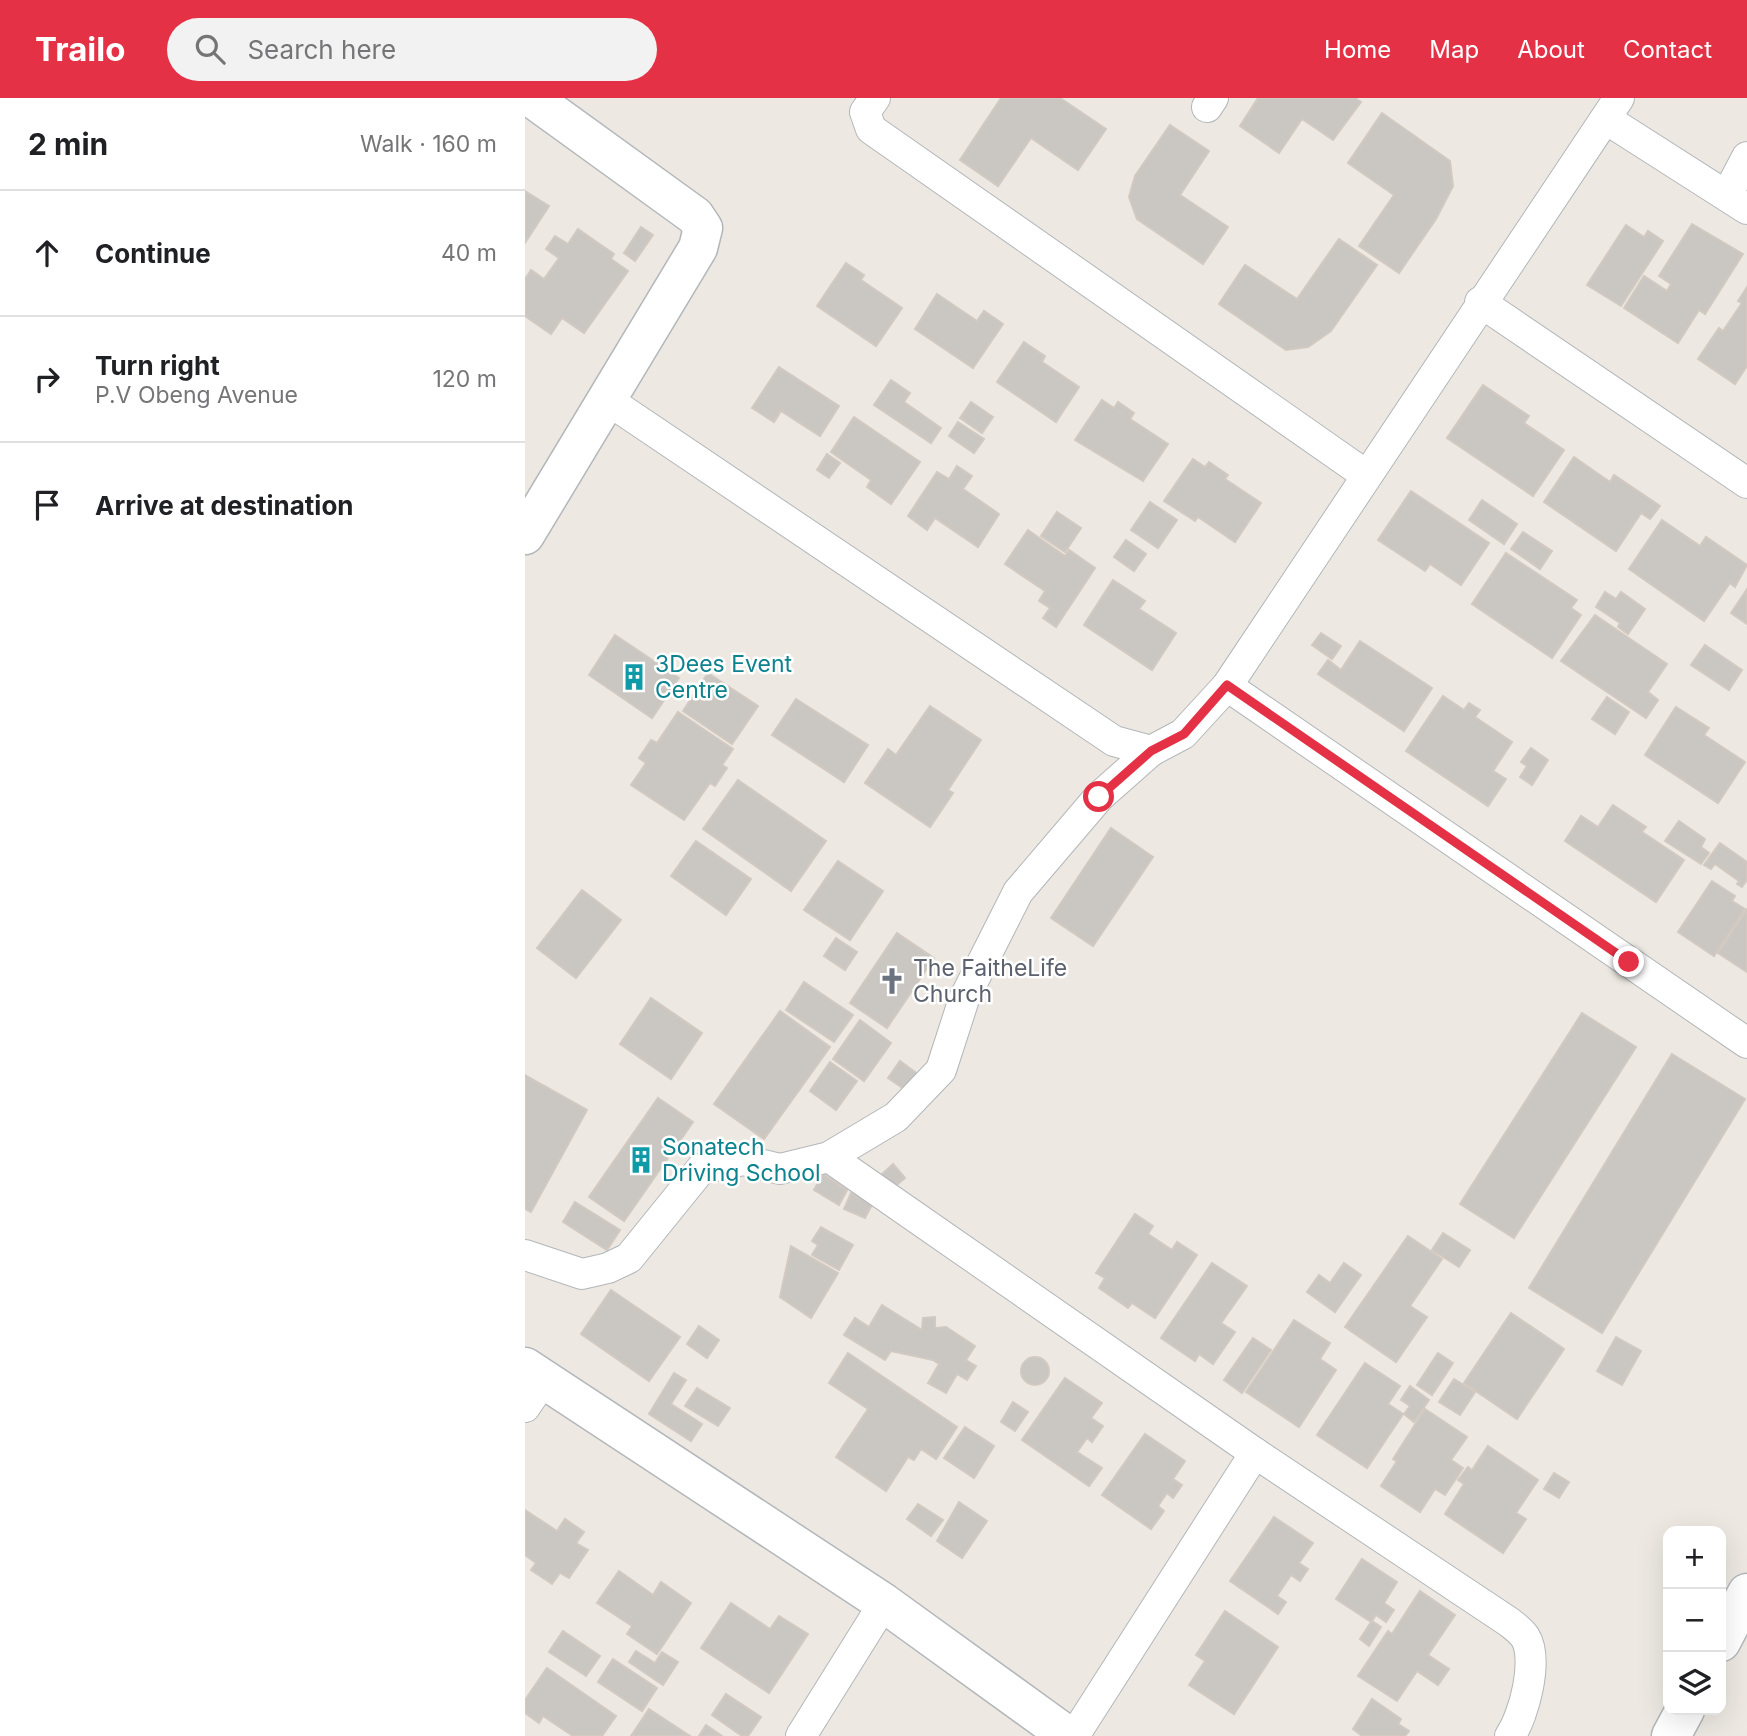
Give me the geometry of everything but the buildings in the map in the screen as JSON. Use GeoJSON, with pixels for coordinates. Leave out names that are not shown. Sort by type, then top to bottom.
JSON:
{"type":"FeatureCollection","features":[{"type":"Feature","properties":{"kind":"street"},"geometry":{"type":"LineString","coordinates":[[525,535],[698,248],[703,228],[695,216],[531,98]]}},
{"type":"Feature","properties":{"kind":"street"},"geometry":{"type":"LineString","coordinates":[[875,98],[865,112],[871,129],[1366,475]]}},
{"type":"Feature","properties":{"kind":"street"},"geometry":{"type":"LineString","coordinates":[[525,1255],[582,1274],[608,1268],[629,1258],[701,1170],[743,1160],[780,1170],[829,1157],[896,1118],[941,1070],[964,999],[1018,892],[1099,797],[1151,751],[1184,734],[1227,685],[1480,302],[1612,109],[1737,202],[1747,158]]}},
{"type":"Feature","properties":{"kind":"street"},"geometry":{"type":"LineString","coordinates":[[1480,302],[1747,483]]}},
{"type":"Feature","properties":{"kind":"street"},"geometry":{"type":"LineString","coordinates":[[606,399],[1114,741],[1151,751]]}},
{"type":"Feature","properties":{"kind":"street"},"geometry":{"type":"LineString","coordinates":[[1227,685],[1747,1043]]}},
{"type":"Feature","properties":{"kind":"street"},"geometry":{"type":"LineString","coordinates":[[829,1157],[1255,1453],[1509,1622],[1526,1638],[1532,1662],[1510,1736]]}},
{"type":"Feature","properties":{"kind":"street"},"geometry":{"type":"LineString","coordinates":[[531,1384],[884,1603],[1067,1736]]}},
{"type":"Feature","properties":{"kind":"street"},"geometry":{"type":"LineString","coordinates":[[1074,1736],[1255,1453]]}},
{"type":"Feature","properties":{"kind":"street"},"geometry":{"type":"LineString","coordinates":[[1726,1633],[1747,1593]]}},
{"type":"Feature","properties":{"kind":"street"},"geometry":{"type":"LineString","coordinates":[[801,1736],[884,1603]]}},
{"type":"Feature","properties":{"kind":"street"},"geometry":{"type":"LineString","coordinates":[[1671,1736],[1682,1715]]}},
{"type":"Feature","properties":{"kind":"place","name":"3Dees Event Centre"},"geometry":{"type":"Point","coordinates":[634,677]}},
{"type":"Feature","properties":{"kind":"place","name":"The FaitheLife Church"},"geometry":{"type":"Point","coordinates":[892,981]}},
{"type":"Feature","properties":{"kind":"place","name":"Sonatech Driving School"},"geometry":{"type":"Point","coordinates":[641,1160]}},
{"type":"Feature","properties":{"kind":"route"},"geometry":{"type":"LineString","coordinates":[[1099,797],[1151,751],[1184,734],[1227,685],[1629,962]]}}]}
